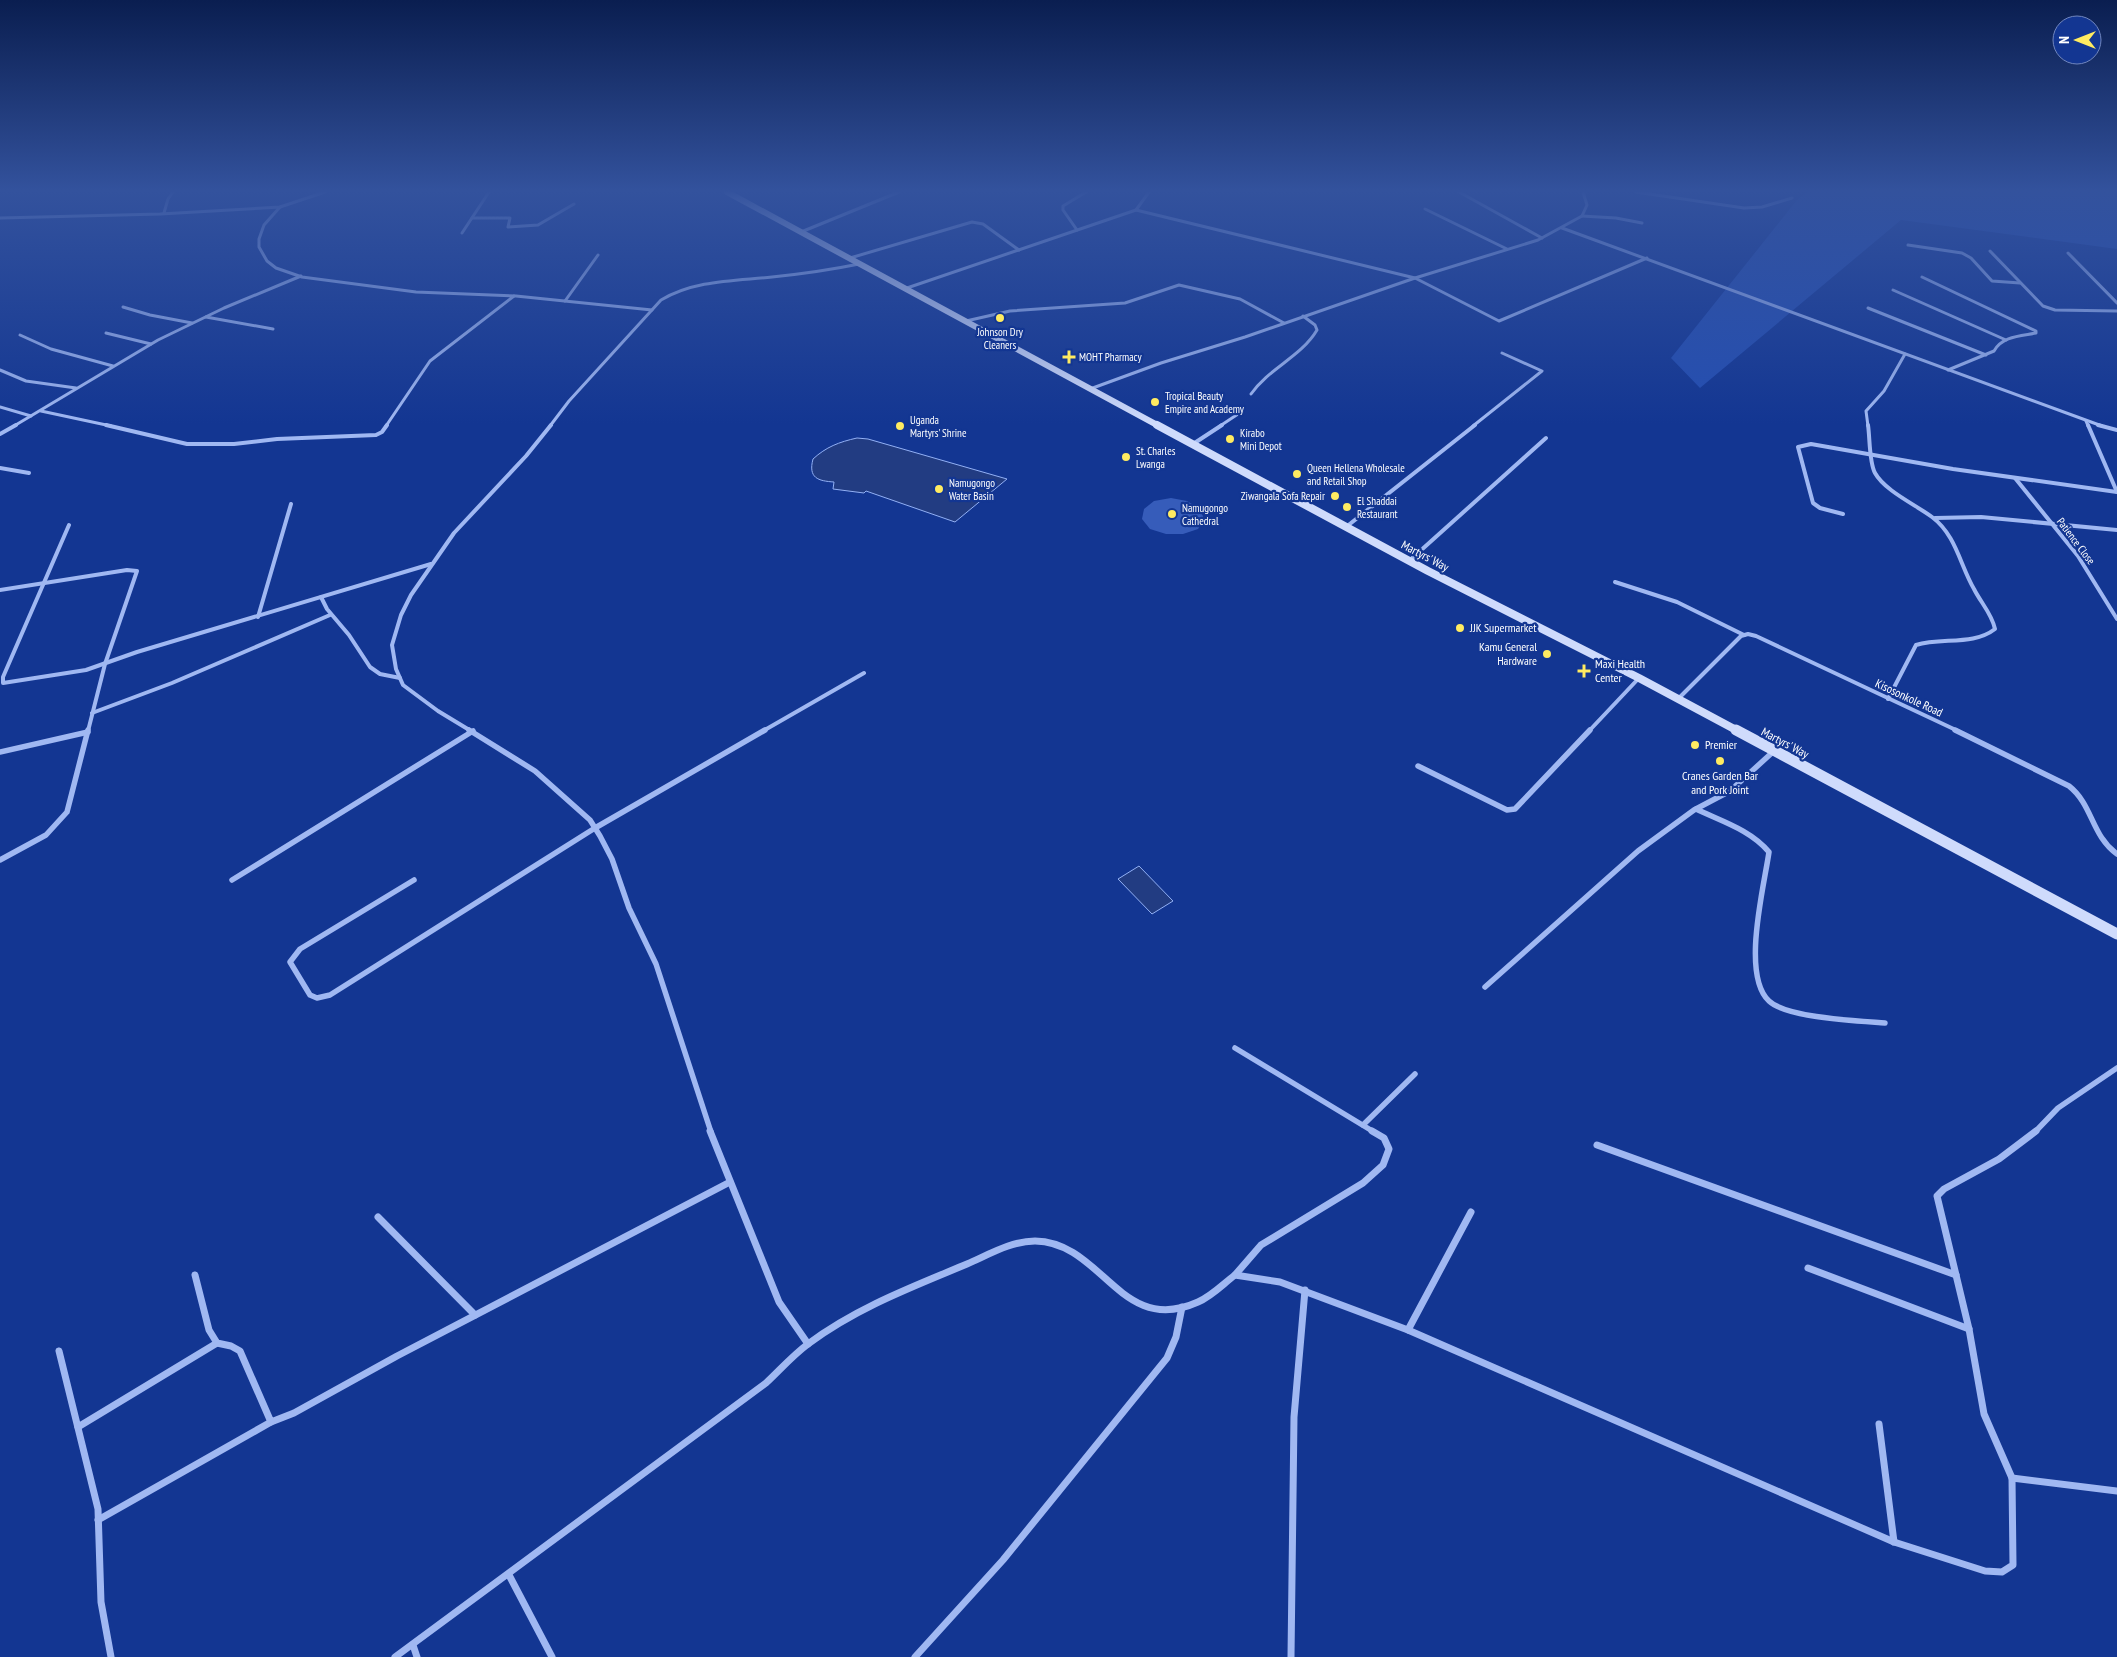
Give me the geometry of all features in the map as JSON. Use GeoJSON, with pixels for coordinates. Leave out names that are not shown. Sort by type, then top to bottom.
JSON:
{"type":"FeatureCollection","features":[{"type":"Feature","properties":{"kind":"main road","name":"Martyrs' Way"},"geometry":{"type":"LineString","coordinates":[[869,269],[1409,561],[1639,678],[2117,934]]}},
{"type":"Feature","properties":{"kind":"street"},"geometry":{"type":"LineString","coordinates":[[280,269],[302,276],[422,292],[514,296],[652,310]]}},
{"type":"Feature","properties":{"kind":"street"},"geometry":{"type":"LineString","coordinates":[[565,301],[588,269]]}},
{"type":"Feature","properties":{"kind":"street"},"geometry":{"type":"LineString","coordinates":[[808,1344],[779,1302],[700,1102],[656,964],[629,908],[612,859],[595,828],[568,798],[535,771],[438,711],[407,689],[396,669],[392,645],[395,631],[411,595],[454,534],[526,456],[569,401],[668,295],[692,287],[829,269]]}},
{"type":"Feature","properties":{"kind":"street"},"geometry":{"type":"LineString","coordinates":[[904,289],[962,269]]}},
{"type":"Feature","properties":{"kind":"street"},"geometry":{"type":"LineString","coordinates":[[1382,269],[1415,278],[1490,317],[1502,321],[1621,269]]}},
{"type":"Feature","properties":{"kind":"street"},"geometry":{"type":"LineString","coordinates":[[1090,389],[1161,363],[1443,269]]}},
{"type":"Feature","properties":{"kind":"street"},"geometry":{"type":"LineString","coordinates":[[1676,269],[1781,310],[2086,421],[2117,430]]}},
{"type":"Feature","properties":{"kind":"street"},"geometry":{"type":"LineString","coordinates":[[1981,269],[1992,282],[2021,283]]}},
{"type":"Feature","properties":{"kind":"street"},"geometry":{"type":"LineString","coordinates":[[2008,269],[2043,306],[2049,308],[2117,311]]}},
{"type":"Feature","properties":{"kind":"street"},"geometry":{"type":"LineString","coordinates":[[2084,269],[2117,303]]}},
{"type":"Feature","properties":{"kind":"street"},"geometry":{"type":"LineString","coordinates":[[0,434],[151,344],[205,316],[302,276]]}},
{"type":"Feature","properties":{"kind":"street"},"geometry":{"type":"LineString","coordinates":[[1922,276],[2036,331],[2036,333],[2006,340],[1998,345],[1994,352],[1947,370]]}},
{"type":"Feature","properties":{"kind":"street"},"geometry":{"type":"LineString","coordinates":[[966,321],[1010,311],[1125,303],[1179,285],[1240,299],[1284,323]]}},
{"type":"Feature","properties":{"kind":"street"},"geometry":{"type":"LineString","coordinates":[[1893,290],[2006,340]]}},
{"type":"Feature","properties":{"kind":"street"},"geometry":{"type":"LineString","coordinates":[[41,411],[93,420],[187,444],[234,444],[277,439],[376,435],[382,432],[430,361],[514,296]]}},
{"type":"Feature","properties":{"kind":"street"},"geometry":{"type":"LineString","coordinates":[[124,307],[150,315],[192,323]]}},
{"type":"Feature","properties":{"kind":"street"},"geometry":{"type":"LineString","coordinates":[[1868,308],[1986,355]]}},
{"type":"Feature","properties":{"kind":"street"},"geometry":{"type":"LineString","coordinates":[[205,316],[227,322],[273,329]]}},
{"type":"Feature","properties":{"kind":"street"},"geometry":{"type":"LineString","coordinates":[[1252,394],[1257,385],[1283,363],[1300,352],[1314,338],[1317,330],[1315,325],[1303,316]]}},
{"type":"Feature","properties":{"kind":"street"},"geometry":{"type":"LineString","coordinates":[[106,333],[151,344]]}},
{"type":"Feature","properties":{"kind":"street"},"geometry":{"type":"LineString","coordinates":[[20,335],[51,350],[114,366]]}},
{"type":"Feature","properties":{"kind":"street"},"geometry":{"type":"LineString","coordinates":[[1346,527],[1542,371],[1502,353]]}},
{"type":"Feature","properties":{"kind":"street"},"geometry":{"type":"LineString","coordinates":[[1888,699],[1916,646],[1930,642],[1985,636],[1995,629],[1993,620],[1974,588],[1949,534],[1934,518],[1879,480],[1872,465],[1866,411],[1884,391],[1906,354]]}},
{"type":"Feature","properties":{"kind":"street"},"geometry":{"type":"LineString","coordinates":[[0,370],[26,382],[76,388]]}},
{"type":"Feature","properties":{"kind":"street"},"geometry":{"type":"LineString","coordinates":[[0,407],[31,416]]}},
{"type":"Feature","properties":{"kind":"street"},"geometry":{"type":"LineString","coordinates":[[1193,444],[1238,414]]}},
{"type":"Feature","properties":{"kind":"street"},"geometry":{"type":"LineString","coordinates":[[2086,421],[2117,492]]}},
{"type":"Feature","properties":{"kind":"street"},"geometry":{"type":"LineString","coordinates":[[1409,561],[1546,438]]}},
{"type":"Feature","properties":{"kind":"street"},"geometry":{"type":"LineString","coordinates":[[1843,514],[1820,508],[1813,503],[1798,447],[1804,443],[1872,456],[2117,492]]}},
{"type":"Feature","properties":{"kind":"street"},"geometry":{"type":"LineString","coordinates":[[0,468],[29,474]]}},
{"type":"Feature","properties":{"kind":"street","name":"Patience Close"},"geometry":{"type":"LineString","coordinates":[[2015,478],[2078,556],[2117,618]]}},
{"type":"Feature","properties":{"kind":"street"},"geometry":{"type":"LineString","coordinates":[[258,617],[290,504]]}},
{"type":"Feature","properties":{"kind":"street"},"geometry":{"type":"LineString","coordinates":[[1934,518],[1981,517],[2117,530]]}},
{"type":"Feature","properties":{"kind":"street"},"geometry":{"type":"LineString","coordinates":[[69,525],[3,677],[3,684],[86,670],[137,652],[432,564]]}},
{"type":"Feature","properties":{"kind":"street"},"geometry":{"type":"LineString","coordinates":[[0,590],[127,570],[137,571],[106,664],[70,800],[60,823],[35,842],[0,860]]}},
{"type":"Feature","properties":{"kind":"street","name":"Kisosonkole Road"},"geometry":{"type":"LineString","coordinates":[[1615,582],[1622,587],[1637,588],[1670,598],[1744,635],[1756,636],[2062,782],[2079,794],[2089,810],[2098,837],[2108,848],[2117,854]]}},
{"type":"Feature","properties":{"kind":"street"},"geometry":{"type":"LineString","coordinates":[[321,597],[325,608],[348,633],[361,656],[373,670],[386,677],[400,678]]}},
{"type":"Feature","properties":{"kind":"street"},"geometry":{"type":"LineString","coordinates":[[92,713],[172,683],[330,615]]}},
{"type":"Feature","properties":{"kind":"street"},"geometry":{"type":"LineString","coordinates":[[1678,699],[1744,635]]}},
{"type":"Feature","properties":{"kind":"street"},"geometry":{"type":"LineString","coordinates":[[414,880],[300,949],[292,957],[290,962],[310,995],[317,998],[330,995],[595,828],[864,673]]}},
{"type":"Feature","properties":{"kind":"street"},"geometry":{"type":"LineString","coordinates":[[1418,766],[1507,810],[1515,809],[1639,678]]}},
{"type":"Feature","properties":{"kind":"street"},"geometry":{"type":"LineString","coordinates":[[232,880],[473,731]]}},
{"type":"Feature","properties":{"kind":"street"},"geometry":{"type":"LineString","coordinates":[[0,752],[88,732]]}},
{"type":"Feature","properties":{"kind":"street"},"geometry":{"type":"LineString","coordinates":[[1484,987],[1638,851],[1669,826],[1696,808],[1730,791],[1775,750]]}},
{"type":"Feature","properties":{"kind":"street"},"geometry":{"type":"LineString","coordinates":[[1696,808],[1764,844],[1769,852],[1754,953],[1756,974],[1770,1002],[1790,1010],[1829,1018],[1885,1023]]}},
{"type":"Feature","properties":{"kind":"street"},"geometry":{"type":"LineString","coordinates":[[395,1657],[509,1575],[766,1383],[808,1344],[841,1322],[878,1302],[1015,1244],[1036,1241],[1061,1245],[1086,1261],[1121,1295],[1143,1307],[1168,1311],[1198,1302],[1235,1275],[1261,1245],[1363,1182],[1383,1165],[1390,1149],[1384,1138],[1235,1048]]}},
{"type":"Feature","properties":{"kind":"street"},"geometry":{"type":"LineString","coordinates":[[1235,1275],[1280,1282],[1305,1290],[1408,1330],[1894,1542],[1985,1571],[2002,1572],[2013,1565],[2012,1478],[1984,1414],[1969,1329],[1937,1196],[1944,1189],[1999,1159],[2032,1135],[2058,1108],[2117,1068]]}},
{"type":"Feature","properties":{"kind":"street"},"geometry":{"type":"LineString","coordinates":[[1363,1124],[1415,1074]]}},
{"type":"Feature","properties":{"kind":"street"},"geometry":{"type":"LineString","coordinates":[[1597,1145],[1956,1275]]}},
{"type":"Feature","properties":{"kind":"street"},"geometry":{"type":"LineString","coordinates":[[98,1520],[271,1422],[294,1412],[730,1182]]}},
{"type":"Feature","properties":{"kind":"street"},"geometry":{"type":"LineString","coordinates":[[1408,1330],[1471,1212]]}},
{"type":"Feature","properties":{"kind":"street"},"geometry":{"type":"LineString","coordinates":[[378,1217],[475,1315]]}},
{"type":"Feature","properties":{"kind":"street"},"geometry":{"type":"LineString","coordinates":[[1808,1268],[1969,1329]]}},
{"type":"Feature","properties":{"kind":"street"},"geometry":{"type":"LineString","coordinates":[[195,1275],[209,1330],[217,1343]]}},
{"type":"Feature","properties":{"kind":"street"},"geometry":{"type":"LineString","coordinates":[[1292,1657],[1290,1628],[1294,1417],[1305,1290]]}},
{"type":"Feature","properties":{"kind":"street"},"geometry":{"type":"LineString","coordinates":[[915,1657],[1003,1560],[1167,1358],[1176,1337],[1182,1307]]}},
{"type":"Feature","properties":{"kind":"street"},"geometry":{"type":"LineString","coordinates":[[78,1427],[217,1343],[231,1346],[240,1351],[271,1422]]}},
{"type":"Feature","properties":{"kind":"street"},"geometry":{"type":"LineString","coordinates":[[59,1352],[98,1509],[101,1602],[111,1657]]}},
{"type":"Feature","properties":{"kind":"street"},"geometry":{"type":"LineString","coordinates":[[1879,1424],[1894,1542]]}},
{"type":"Feature","properties":{"kind":"street"},"geometry":{"type":"LineString","coordinates":[[2012,1478],[2117,1491]]}},
{"type":"Feature","properties":{"kind":"street"},"geometry":{"type":"LineString","coordinates":[[509,1575],[552,1657]]}},
{"type":"Feature","properties":{"kind":"street"},"geometry":{"type":"LineString","coordinates":[[413,1645],[416,1657]]}},
{"type":"Feature","properties":{"kind":"shaded area"},"geometry":{"type":"Polygon","coordinates":[[[1742,269],[1842,269],[1700,388],[1671,358],[1742,269]]]}},
{"type":"Feature","properties":{"kind":"shaded area"},"geometry":{"type":"Polygon","coordinates":[[[857,438],[868,439],[1007,479],[955,522],[866,491],[864,493],[833,489],[834,482],[823,481],[813,474],[813,459],[833,446],[857,438]]]}},
{"type":"Feature","properties":{"kind":"shaded area"},"geometry":{"type":"Polygon","coordinates":[[[1139,866],[1173,901],[1152,914],[1118,879],[1139,866]]]}},
{"type":"Feature","properties":{"kind":"building","name":"Namugongo Cathedral"},"geometry":{"type":"Polygon","coordinates":[[[1171,498],[1187,501],[1200,509],[1204,519],[1198,529],[1183,534],[1166,534],[1150,529],[1142,519],[1144,509],[1154,501],[1171,498]]]}},
{"type":"Feature","properties":{"kind":"place","name":"Johnson Dry Cleaners"},"geometry":{"type":"Point","coordinates":[1000,318]}},
{"type":"Feature","properties":{"kind":"place","name":"MOHT Pharmacy"},"geometry":{"type":"Point","coordinates":[1069,357]}},
{"type":"Feature","properties":{"kind":"place","name":"Tropical Beauty Empire and Academy"},"geometry":{"type":"Point","coordinates":[1155,402]}},
{"type":"Feature","properties":{"kind":"place","name":"Uganda Martyrs' Shrine"},"geometry":{"type":"Point","coordinates":[900,426]}},
{"type":"Feature","properties":{"kind":"place","name":"Kirabo Mini Depot"},"geometry":{"type":"Point","coordinates":[1230,439]}},
{"type":"Feature","properties":{"kind":"place","name":"St. Charles Lwanga"},"geometry":{"type":"Point","coordinates":[1126,457]}},
{"type":"Feature","properties":{"kind":"place","name":"Queen Hellena Wholesale and Retail Shop"},"geometry":{"type":"Point","coordinates":[1297,474]}},
{"type":"Feature","properties":{"kind":"place","name":"Namugongo Water Basin"},"geometry":{"type":"Point","coordinates":[939,489]}},
{"type":"Feature","properties":{"kind":"place","name":"Ziwangala Sofa Repair"},"geometry":{"type":"Point","coordinates":[1335,496]}},
{"type":"Feature","properties":{"kind":"place","name":"El Shaddai Restaurant"},"geometry":{"type":"Point","coordinates":[1347,507]}},
{"type":"Feature","properties":{"kind":"place","name":"Namugongo Cathedral"},"geometry":{"type":"Point","coordinates":[1172,514]}},
{"type":"Feature","properties":{"kind":"place","name":"JJK Supermarket"},"geometry":{"type":"Point","coordinates":[1460,628]}},
{"type":"Feature","properties":{"kind":"place","name":"Kamu General Hardware"},"geometry":{"type":"Point","coordinates":[1547,654]}},
{"type":"Feature","properties":{"kind":"place","name":"Maxi Health Center"},"geometry":{"type":"Point","coordinates":[1584,671]}},
{"type":"Feature","properties":{"kind":"place","name":"Premier"},"geometry":{"type":"Point","coordinates":[1695,745]}},
{"type":"Feature","properties":{"kind":"place","name":"Cranes Garden Bar and Pork Joint"},"geometry":{"type":"Point","coordinates":[1720,761]}}]}
